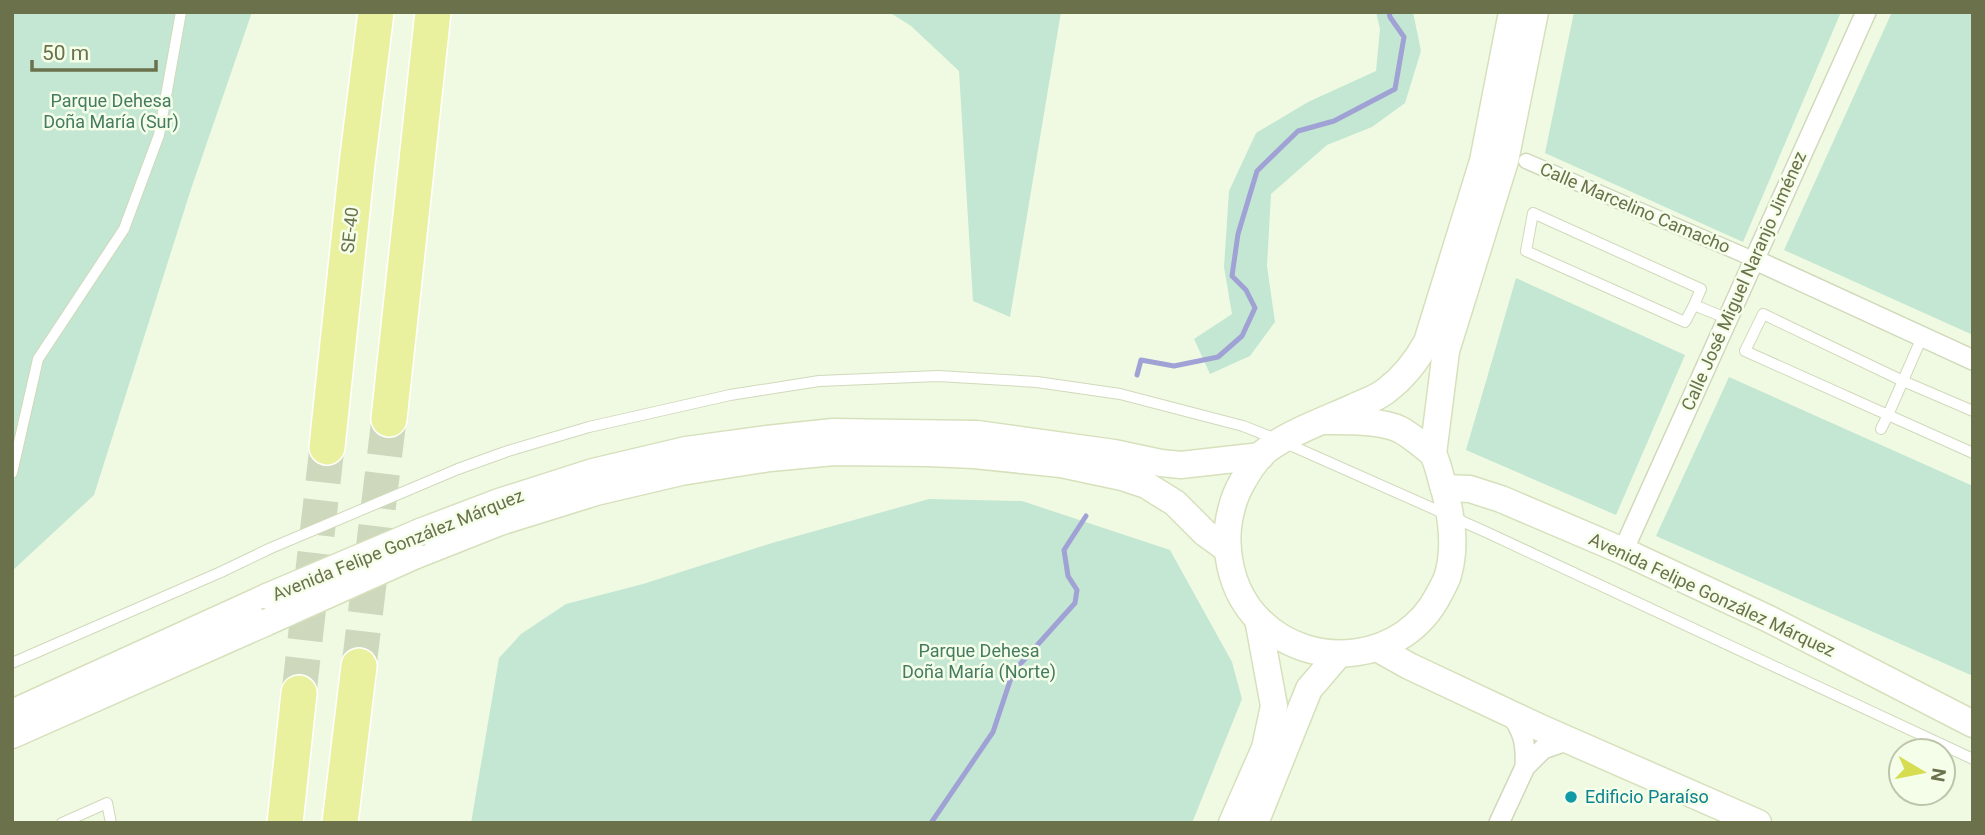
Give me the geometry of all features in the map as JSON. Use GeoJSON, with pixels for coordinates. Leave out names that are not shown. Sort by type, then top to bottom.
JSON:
{"type":"FeatureCollection","features":[{"type":"Feature","properties":{"kind":"highway"},"geometry":{"type":"LineString","coordinates":[[355,12],[356,164]]}},
{"type":"Feature","properties":{"kind":"highway","name":"SE-40"},"geometry":{"type":"LineString","coordinates":[[327,447],[356,164],[376,12]]}},
{"type":"Feature","properties":{"kind":"highway"},"geometry":{"type":"LineString","coordinates":[[388,419],[433,12]]}},
{"type":"Feature","properties":{"kind":"highway"},"geometry":{"type":"LineString","coordinates":[[417,147],[453,12]]}},
{"type":"Feature","properties":{"kind":"highway"},"geometry":{"type":"LineString","coordinates":[[340,823],[359,666]]}},
{"type":"Feature","properties":{"kind":"highway"},"geometry":{"type":"LineString","coordinates":[[285,823],[299,693]]}},
{"type":"Feature","properties":{"kind":"main road"},"geometry":{"type":"LineString","coordinates":[[1512,12],[1483,160],[1427,342],[1418,360],[1386,392],[1271,448],[1243,482],[1232,507],[1227,549],[1229,565],[1240,594],[1258,619],[1281,638],[1309,650],[1338,655],[1377,648],[1408,632],[1432,607],[1448,576],[1453,542],[1451,517],[1433,454],[1446,351],[1505,161],[1535,12]]}},
{"type":"Feature","properties":{"kind":"main road"},"geometry":{"type":"LineString","coordinates":[[1323,421],[1364,421],[1400,429],[1433,454]]}},
{"type":"Feature","properties":{"kind":"main road","name":"Avenida Felipe González Márquez"},"geometry":{"type":"LineString","coordinates":[[12,735],[267,622],[499,502],[593,472],[686,450],[833,432],[977,434],[1181,465],[1271,448]]}},
{"type":"Feature","properties":{"kind":"main road","name":"Avenida Felipe González Márquez"},"geometry":{"type":"LineString","coordinates":[[12,713],[269,596],[417,544],[596,492],[681,472],[770,458],[834,452],[928,453],[1061,464],[1146,485],[1175,503],[1205,533],[1227,549]]}},
{"type":"Feature","properties":{"kind":"main road","name":"Avenida Felipe González Márquez"},"geometry":{"type":"LineString","coordinates":[[1444,488],[1470,489],[1501,499],[1623,551],[1769,619],[1973,724]]}},
{"type":"Feature","properties":{"kind":"main road"},"geometry":{"type":"LineString","coordinates":[[1232,823],[1265,748],[1274,706],[1258,619]]}},
{"type":"Feature","properties":{"kind":"main road"},"geometry":{"type":"LineString","coordinates":[[1377,648],[1409,666],[1510,713],[1758,823]]}},
{"type":"Feature","properties":{"kind":"main road"},"geometry":{"type":"LineString","coordinates":[[1255,823],[1309,689],[1338,655]]}},
{"type":"Feature","properties":{"kind":"street","name":"Calle José Miguel Naranjo Jiménez"},"geometry":{"type":"LineString","coordinates":[[1623,551],[1866,12]]}},
{"type":"Feature","properties":{"kind":"street","name":"Calle Marcelino Camacho"},"geometry":{"type":"LineString","coordinates":[[1527,161],[1753,259],[1973,360]]}},
{"type":"Feature","properties":{"kind":"street"},"geometry":{"type":"LineString","coordinates":[[1510,713],[1525,742],[1525,767]]}},
{"type":"Feature","properties":{"kind":"street"},"geometry":{"type":"LineString","coordinates":[[1499,823],[1525,767],[1543,749],[1569,740]]}},
{"type":"Feature","properties":{"kind":"lane"},"geometry":{"type":"LineString","coordinates":[[12,473],[38,359],[124,229],[159,135],[181,12]]}},
{"type":"Feature","properties":{"kind":"lane"},"geometry":{"type":"LineString","coordinates":[[1533,213],[1701,289],[1694,305],[1685,321],[1526,251],[1533,213]]}},
{"type":"Feature","properties":{"kind":"lane"},"geometry":{"type":"LineString","coordinates":[[1694,305],[1726,318]]}},
{"type":"Feature","properties":{"kind":"lane"},"geometry":{"type":"LineString","coordinates":[[1973,411],[1903,381],[1763,314],[1745,351],[1973,453]]}},
{"type":"Feature","properties":{"kind":"lane"},"geometry":{"type":"LineString","coordinates":[[1881,429],[1922,337]]}},
{"type":"Feature","properties":{"kind":"lane"},"geometry":{"type":"LineString","coordinates":[[12,663],[271,548],[458,469],[508,451],[589,427],[730,395],[819,381],[937,376],[1037,382],[1121,394],[1243,426],[1271,448],[1451,517],[1973,759]]}},
{"type":"Feature","properties":{"kind":"lane"},"geometry":{"type":"LineString","coordinates":[[62,823],[107,803],[111,823]]}},
{"type":"Feature","properties":{"kind":"green space","name":"Parque Dehesa Doña María (Sur)"},"geometry":{"type":"Polygon","coordinates":[[[12,12],[252,12],[191,189],[94,495],[12,571],[12,12]]]}},
{"type":"Feature","properties":{"kind":"green space"},"geometry":{"type":"Polygon","coordinates":[[[889,12],[1061,12],[1010,317],[973,301],[959,71],[911,26],[889,12]]]}},
{"type":"Feature","properties":{"kind":"green space"},"geometry":{"type":"Polygon","coordinates":[[[1376,12],[1413,12],[1421,51],[1405,103],[1372,127],[1327,145],[1271,194],[1267,266],[1275,322],[1250,356],[1210,374],[1194,339],[1232,314],[1224,267],[1229,191],[1256,133],[1308,102],[1376,71],[1380,29],[1376,12]]]}},
{"type":"Feature","properties":{"kind":"green space"},"geometry":{"type":"Polygon","coordinates":[[[1574,12],[1841,12],[1743,242],[1545,153],[1574,12]]]}},
{"type":"Feature","properties":{"kind":"green space"},"geometry":{"type":"Polygon","coordinates":[[[1892,12],[1973,12],[1973,335],[1784,250],[1892,12]]]}},
{"type":"Feature","properties":{"kind":"green space"},"geometry":{"type":"Polygon","coordinates":[[[1516,278],[1685,355],[1616,515],[1466,450],[1516,278]]]}},
{"type":"Feature","properties":{"kind":"green space"},"geometry":{"type":"Polygon","coordinates":[[[1729,377],[1973,486],[1973,676],[1656,536],[1729,377]]]}},
{"type":"Feature","properties":{"kind":"green space","name":"Parque Dehesa Doña María (Norte)"},"geometry":{"type":"Polygon","coordinates":[[[929,499],[1022,501],[1170,550],[1232,662],[1242,699],[1192,823],[471,823],[499,658],[521,634],[566,604],[643,584],[772,543],[929,499]]]}},
{"type":"Feature","properties":{"kind":"waterway"},"geometry":{"type":"LineString","coordinates":[[1137,375],[1141,360],[1174,366],[1218,357],[1242,336],[1255,308],[1246,290],[1232,276],[1238,234],[1257,171],[1298,131],[1334,121],[1395,89],[1404,37],[1389,12]]}},
{"type":"Feature","properties":{"kind":"waterway"},"geometry":{"type":"LineString","coordinates":[[931,823],[993,732],[1013,672],[1075,603],[1077,590],[1068,576],[1064,550],[1086,516]]}},
{"type":"Feature","properties":{"kind":"tunnel"},"geometry":{"type":"LineString","coordinates":[[359,666],[389,419]]}},
{"type":"Feature","properties":{"kind":"tunnel"},"geometry":{"type":"LineString","coordinates":[[299,693],[327,447]]}},
{"type":"Feature","properties":{"kind":"place","name":"Edificio Paraíso"},"geometry":{"type":"Point","coordinates":[1571,797]}}]}
